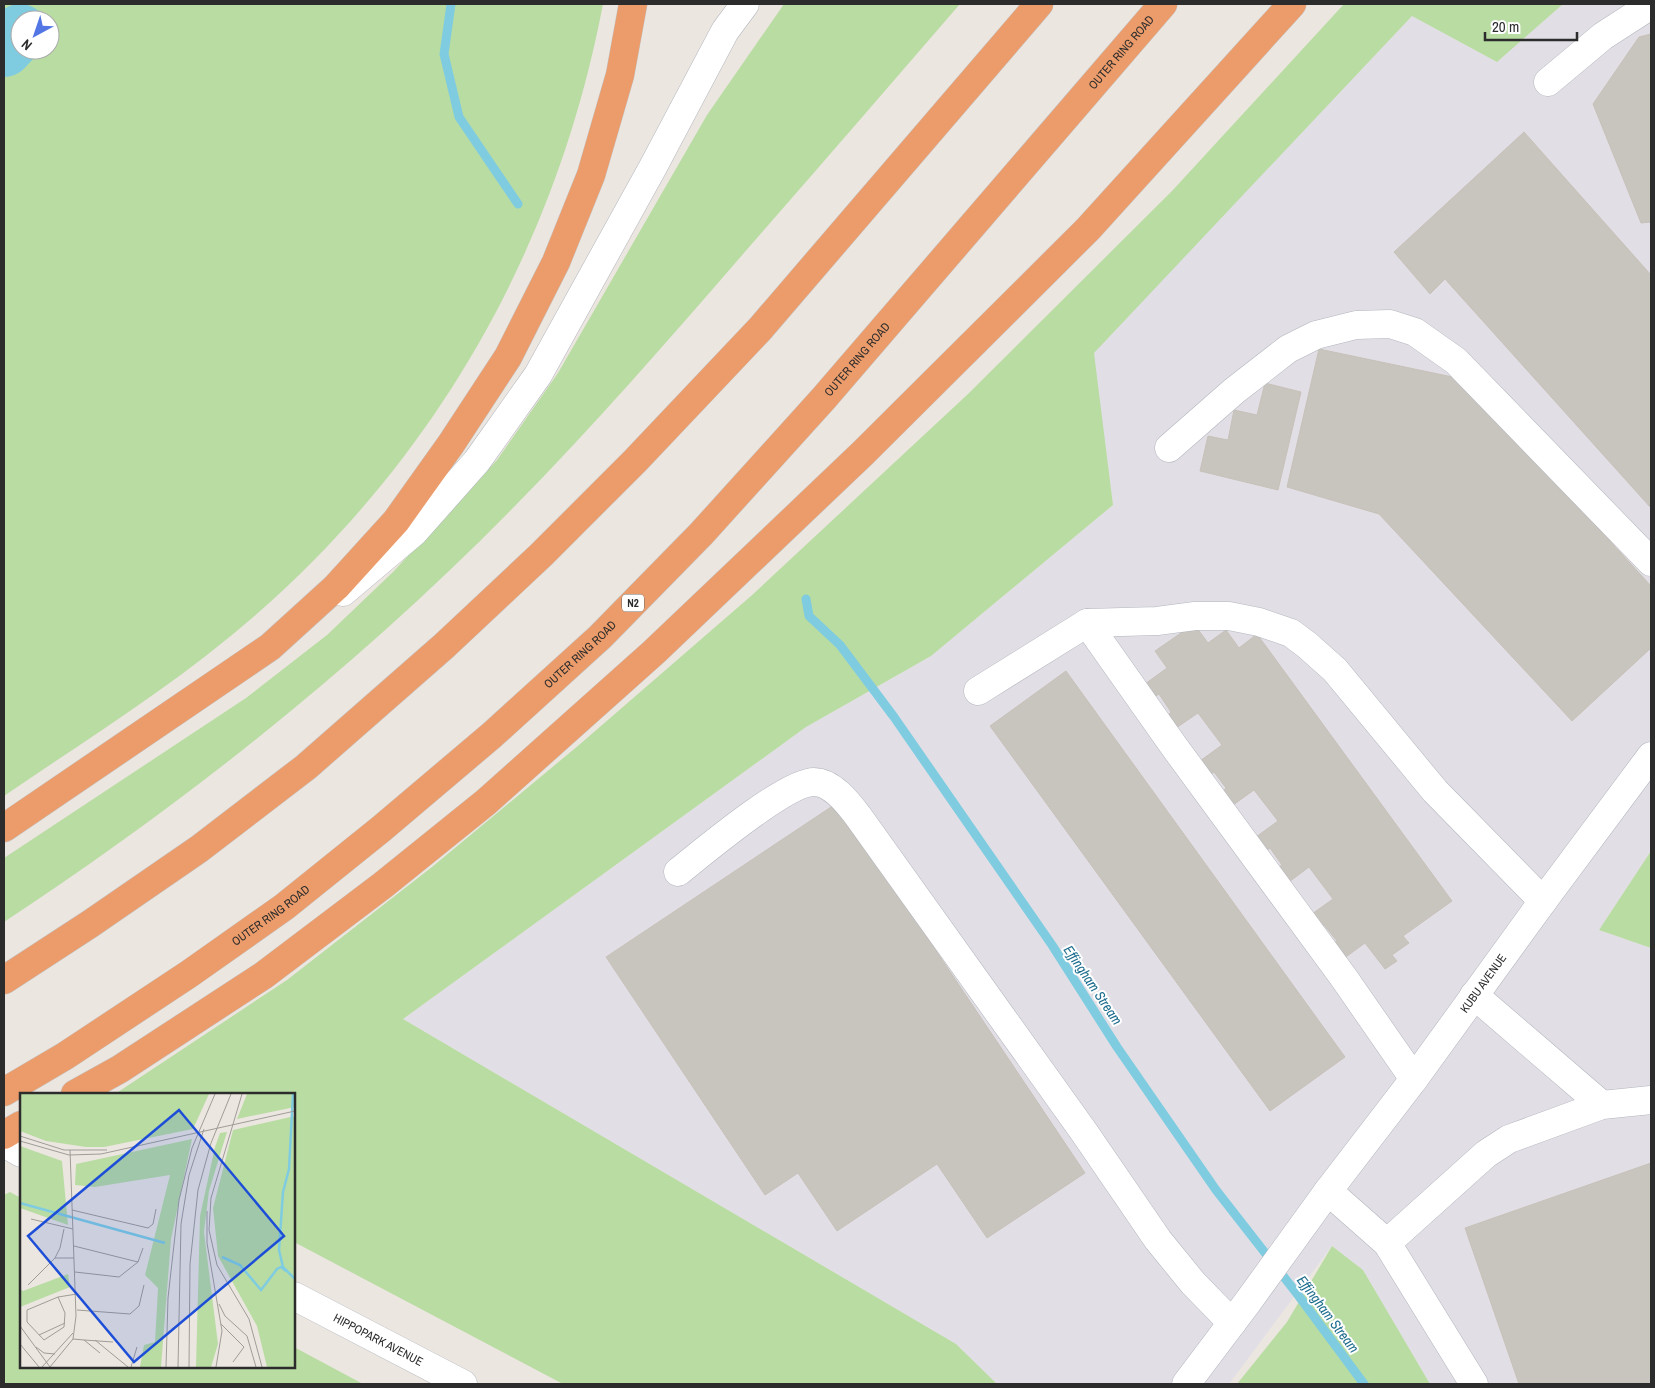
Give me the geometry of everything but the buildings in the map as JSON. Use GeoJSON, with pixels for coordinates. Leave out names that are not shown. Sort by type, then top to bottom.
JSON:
{"type":"FeatureCollection","features":[{"type":"Feature","properties":{"kind":"highway"},"geometry":{"type":"LineString","coordinates":[[4,828],[270,647],[336,586],[396,521],[451,444],[508,358],[556,262],[590,175],[620,75],[633,4]]}},
{"type":"Feature","properties":{"kind":"highway"},"geometry":{"type":"LineString","coordinates":[[4,980],[199,849],[306,767],[444,646],[541,556],[635,461],[760,329],[1039,4]]}},
{"type":"Feature","properties":{"kind":"highway","name":"OUTER RING ROAD"},"geometry":{"type":"LineString","coordinates":[[4,1092],[65,1056],[189,974],[284,907],[381,829],[492,735],[600,637],[700,534],[824,398],[1163,4]]}},
{"type":"Feature","properties":{"kind":"highway"},"geometry":{"type":"LineString","coordinates":[[77,1093],[120,1069],[280,963],[486,802],[654,652],[863,453],[1088,229],[1292,4]]}},
{"type":"Feature","properties":{"kind":"highway"},"geometry":{"type":"LineString","coordinates":[[4,1135],[20,1126]]}},
{"type":"Feature","properties":{"kind":"street"},"geometry":{"type":"LineString","coordinates":[[270,647],[344,592],[414,532],[477,461],[538,375],[725,32],[745,4]]}},
{"type":"Feature","properties":{"kind":"street"},"geometry":{"type":"LineString","coordinates":[[1548,82],[1603,36],[1651,5]]}},
{"type":"Feature","properties":{"kind":"street"},"geometry":{"type":"LineString","coordinates":[[1169,448],[1234,391],[1288,350],[1316,335],[1356,325],[1390,324],[1415,332],[1456,361],[1651,562]]}},
{"type":"Feature","properties":{"kind":"street"},"geometry":{"type":"LineString","coordinates":[[978,691],[1088,623],[1157,621],[1196,616],[1229,616],[1260,622],[1291,633],[1335,670],[1435,791],[1543,901]]}},
{"type":"Feature","properties":{"kind":"street"},"geometry":{"type":"LineString","coordinates":[[1088,623],[1173,745],[1344,978],[1414,1079]]}},
{"type":"Feature","properties":{"kind":"street","name":"KUBU AVENUE"},"geometry":{"type":"LineString","coordinates":[[1240,1313],[1651,756]]}},
{"type":"Feature","properties":{"kind":"street"},"geometry":{"type":"LineString","coordinates":[[678,872],[750,816],[786,791],[814,782],[825,785],[838,794],[858,816],[987,995],[1158,1240],[1194,1283],[1240,1313],[1186,1384]]}},
{"type":"Feature","properties":{"kind":"street"},"geometry":{"type":"LineString","coordinates":[[1474,995],[1602,1105]]}},
{"type":"Feature","properties":{"kind":"street"},"geometry":{"type":"LineString","coordinates":[[1387,1243],[1486,1154],[1509,1139],[1602,1105],[1651,1100]]}},
{"type":"Feature","properties":{"kind":"street"},"geometry":{"type":"LineString","coordinates":[[4,1144],[20,1152]]}},
{"type":"Feature","properties":{"kind":"street"},"geometry":{"type":"LineString","coordinates":[[1321,1201],[1387,1243],[1474,1384]]}},
{"type":"Feature","properties":{"kind":"street","name":"HIPPOPARK AVENUE"},"geometry":{"type":"LineString","coordinates":[[295,1297],[463,1384]]}},
{"type":"Feature","properties":{"kind":"shaded area"},"geometry":{"type":"Polygon","coordinates":[[[1563,4],[1651,4],[1651,851],[1599,930],[1651,948],[1651,1384],[1430,1384],[1363,1270],[1332,1246],[1229,1384],[997,1384],[956,1344],[403,1019],[806,727],[931,656],[1113,505],[1093,353],[1412,16],[1497,62],[1563,4]]]}},
{"type":"Feature","properties":{"kind":"green space"},"geometry":{"type":"Polygon","coordinates":[[[4,4],[603,4],[583,92],[556,176],[522,258],[482,337],[436,412],[383,483],[324,550],[259,612],[229,637],[134,708],[4,796],[4,4]]]}},
{"type":"Feature","properties":{"kind":"green space"},"geometry":{"type":"Polygon","coordinates":[[[784,4],[960,4],[633,380],[543,477],[454,567],[332,677],[269,729],[139,829],[4,922],[4,858],[246,698],[327,635],[393,572],[497,460],[558,373],[707,115],[784,4]]]}},
{"type":"Feature","properties":{"kind":"green space"},"geometry":{"type":"Polygon","coordinates":[[[1344,4],[1563,4],[1497,62],[1412,16],[1094,353],[1113,505],[931,656],[806,727],[403,1019],[956,1344],[997,1384],[563,1384],[295,1243],[295,1093],[117,1093],[287,980],[432,867],[579,745],[751,596],[968,394],[1172,191],[1344,4]]]}},
{"type":"Feature","properties":{"kind":"green space"},"geometry":{"type":"Polygon","coordinates":[[[1651,851],[1651,948],[1599,930],[1651,851]]]}},
{"type":"Feature","properties":{"kind":"green space"},"geometry":{"type":"Polygon","coordinates":[[[10,1192],[20,1197],[20,1368],[295,1368],[295,1348],[363,1384],[4,1384],[4,1195],[10,1192]]]}},
{"type":"Feature","properties":{"kind":"green space"},"geometry":{"type":"Polygon","coordinates":[[[1332,1246],[1363,1270],[1430,1384],[1237,1384],[1287,1322],[1332,1246]]]}},
{"type":"Feature","properties":{"kind":"waterway","name":"Effingham Stream"},"geometry":{"type":"LineString","coordinates":[[451,4],[444,54],[459,117],[518,204]]}},
{"type":"Feature","properties":{"kind":"waterway"},"geometry":{"type":"LineString","coordinates":[[4,49],[10,43]]}},
{"type":"Feature","properties":{"kind":"waterway","name":"Effingham Stream"},"geometry":{"type":"LineString","coordinates":[[806,599],[809,616],[840,645],[894,717],[1052,945],[1117,1047],[1216,1190],[1298,1295],[1364,1384]]}}]}
